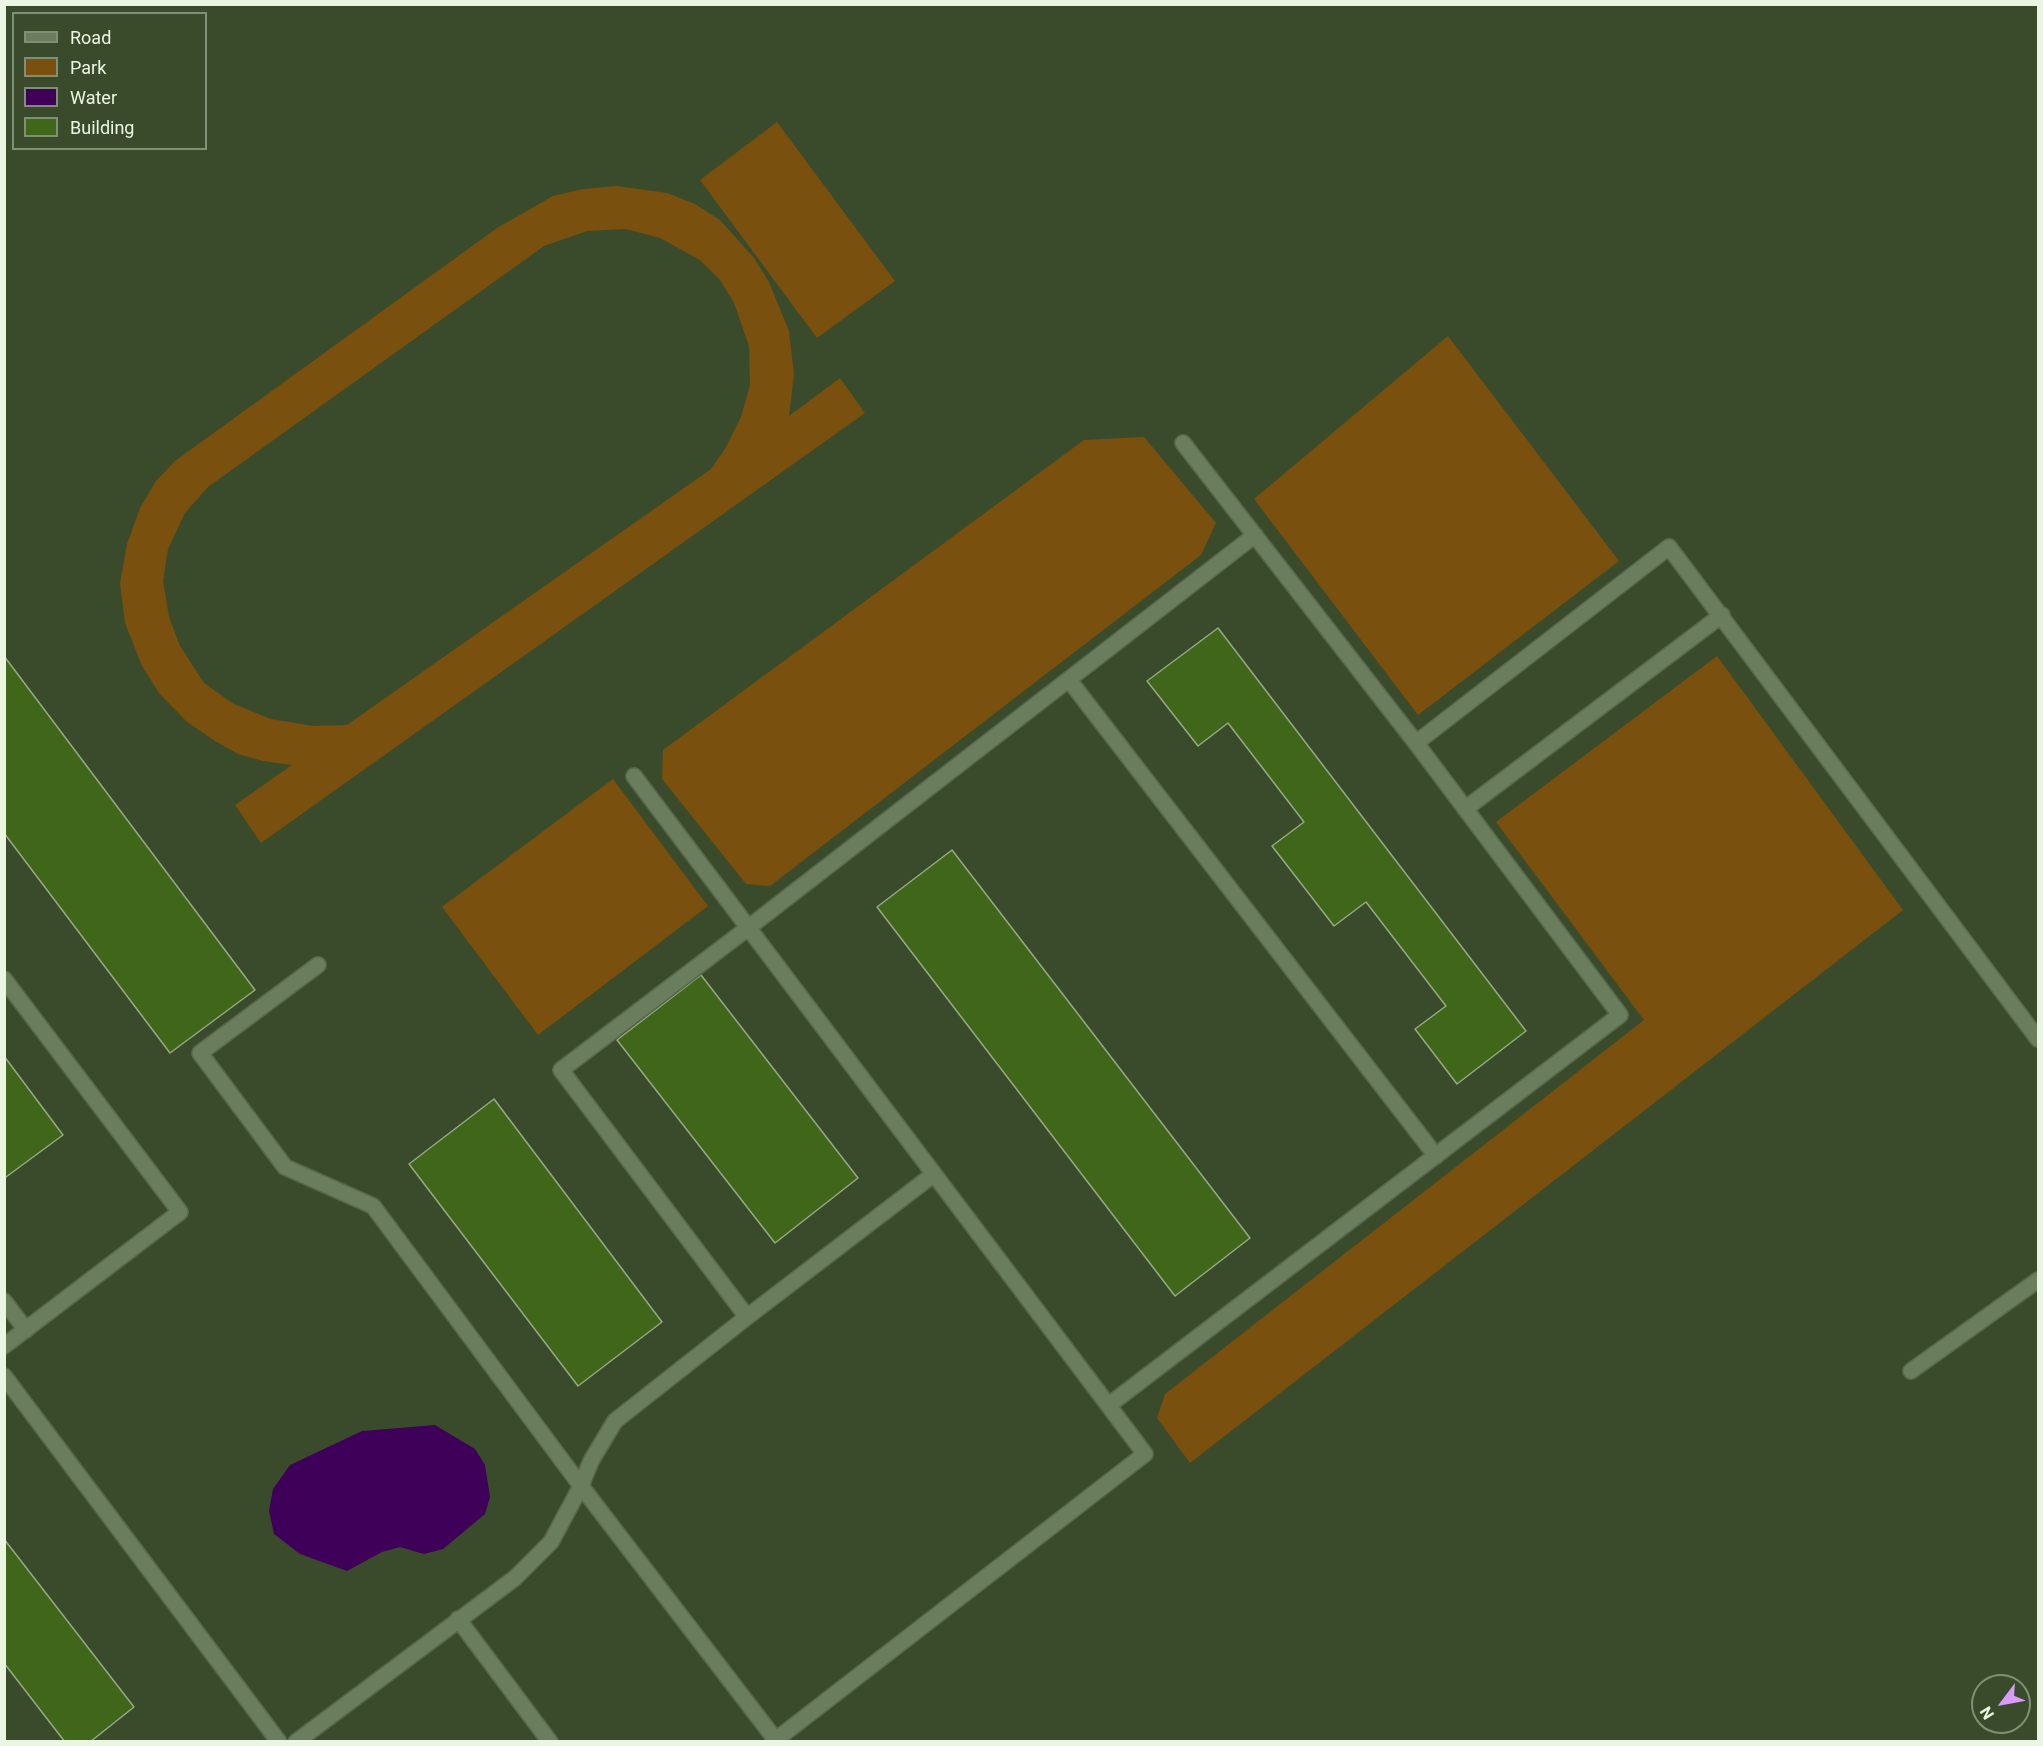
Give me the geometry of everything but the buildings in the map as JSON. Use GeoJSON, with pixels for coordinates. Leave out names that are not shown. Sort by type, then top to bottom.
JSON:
{"type":"FeatureCollection","features":[{"type":"Feature","properties":{"kind":"street"},"geometry":{"type":"LineString","coordinates":[[1109,1405],[1620,1015],[1416,743],[1182,443]]}},
{"type":"Feature","properties":{"kind":"street"},"geometry":{"type":"LineString","coordinates":[[747,1317],[561,1070],[1255,535]]}},
{"type":"Feature","properties":{"kind":"street"},"geometry":{"type":"LineString","coordinates":[[1416,743],[1669,547],[2038,1039]]}},
{"type":"Feature","properties":{"kind":"street"},"geometry":{"type":"LineString","coordinates":[[1465,809],[1722,615]]}},
{"type":"Feature","properties":{"kind":"street"},"geometry":{"type":"LineString","coordinates":[[1069,680],[1436,1156]]}},
{"type":"Feature","properties":{"kind":"street"},"geometry":{"type":"LineString","coordinates":[[318,965],[200,1053],[285,1167],[372,1206],[774,1740],[1145,1454],[634,776]]}},
{"type":"Feature","properties":{"kind":"street"},"geometry":{"type":"LineString","coordinates":[[4,979],[180,1212],[4,1346]]}},
{"type":"Feature","properties":{"kind":"street"},"geometry":{"type":"LineString","coordinates":[[296,1742],[515,1578],[551,1542],[581,1486],[591,1461],[615,1421],[934,1174]]}},
{"type":"Feature","properties":{"kind":"street"},"geometry":{"type":"LineString","coordinates":[[1911,1371],[2038,1280]]}},
{"type":"Feature","properties":{"kind":"street"},"geometry":{"type":"LineString","coordinates":[[4,1301],[26,1330]]}},
{"type":"Feature","properties":{"kind":"street"},"geometry":{"type":"LineString","coordinates":[[4,1376],[279,1742]]}},
{"type":"Feature","properties":{"kind":"street"},"geometry":{"type":"LineString","coordinates":[[458,1619],[550,1742]]}},
{"type":"Feature","properties":{"kind":"green space"},"geometry":{"type":"Polygon","coordinates":[[[777,122],[895,281],[817,338],[700,180],[777,122]]]}},
{"type":"Feature","properties":{"kind":"green space"},"geometry":{"type":"Polygon","coordinates":[[[617,186],[667,193],[695,204],[720,220],[754,258],[769,282],[789,331],[794,374],[789,416],[840,378],[865,413],[261,843],[235,805],[292,765],[263,761],[238,754],[215,741],[187,722],[159,693],[142,666],[125,623],[120,583],[127,544],[140,508],[156,481],[175,461],[497,228],[553,196],[583,189],[617,186]],[[626,229],[587,231],[544,246],[208,487],[185,513],[168,549],[163,581],[169,617],[180,646],[204,683],[234,704],[271,719],[313,726],[347,725],[711,469],[725,449],[741,417],[750,385],[749,346],[734,303],[720,280],[700,260],[660,238],[626,229]]]}},
{"type":"Feature","properties":{"kind":"green space"},"geometry":{"type":"Polygon","coordinates":[[[1448,336],[1619,561],[1418,715],[1254,499],[1448,336]]]}},
{"type":"Feature","properties":{"kind":"green space"},"geometry":{"type":"Polygon","coordinates":[[[1144,437],[1216,523],[1201,555],[770,886],[746,884],[662,779],[663,750],[1084,440],[1144,437]]]}},
{"type":"Feature","properties":{"kind":"green space"},"geometry":{"type":"Polygon","coordinates":[[[1717,656],[1903,910],[1190,1463],[1157,1418],[1165,1394],[1644,1020],[1496,822],[1717,656]]]}},
{"type":"Feature","properties":{"kind":"green space"},"geometry":{"type":"Polygon","coordinates":[[[613,779],[708,906],[538,1035],[442,907],[613,779]]]}},
{"type":"Feature","properties":{"kind":"water"},"geometry":{"type":"Polygon","coordinates":[[[435,1425],[475,1449],[485,1465],[490,1497],[485,1514],[443,1549],[424,1554],[400,1547],[382,1552],[347,1571],[300,1554],[274,1534],[269,1511],[273,1489],[290,1465],[362,1431],[435,1425]]]}}]}
